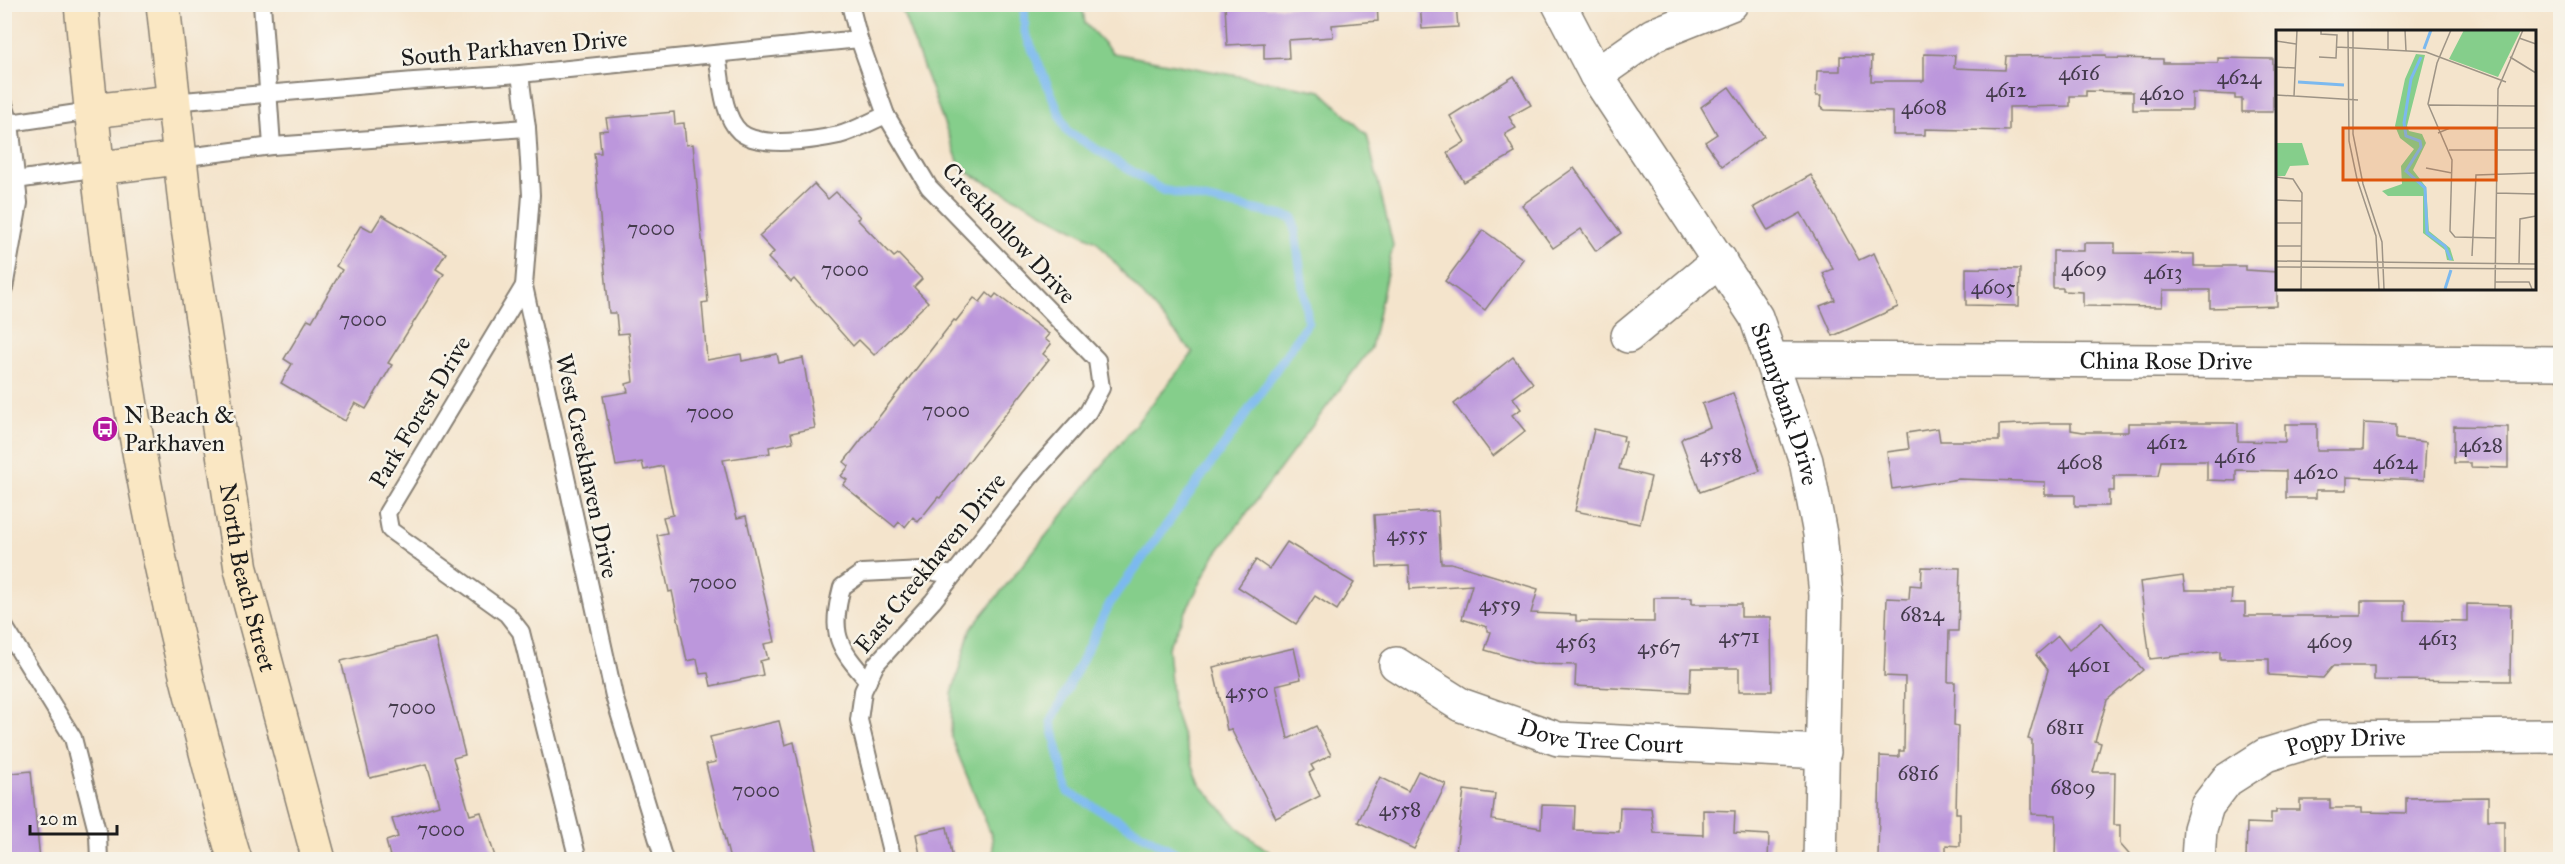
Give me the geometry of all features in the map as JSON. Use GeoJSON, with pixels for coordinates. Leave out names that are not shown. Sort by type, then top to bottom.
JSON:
{"type":"FeatureCollection","features":[{"type":"Feature","properties":{"kind":"main road"},"geometry":{"type":"LineString","coordinates":[[81,4],[102,210],[139,451],[170,608],[235,860]]}},
{"type":"Feature","properties":{"kind":"main road","name":"North Beach Street"},"geometry":{"type":"LineString","coordinates":[[164,4],[179,158],[241,568],[320,860]]}},
{"type":"Feature","properties":{"kind":"main road"},"geometry":{"type":"LineString","coordinates":[[91,111],[172,102]]}},
{"type":"Feature","properties":{"kind":"main road"},"geometry":{"type":"LineString","coordinates":[[99,168],[179,158]]}},
{"type":"Feature","properties":{"kind":"street","name":"Sunnybank Drive"},"geometry":{"type":"LineString","coordinates":[[1560,4],[1596,75],[1756,317],[1806,462],[1820,534],[1826,596],[1820,860]]}},
{"type":"Feature","properties":{"kind":"street"},"geometry":{"type":"LineString","coordinates":[[1596,75],[1653,35],[1731,4]]}},
{"type":"Feature","properties":{"kind":"street"},"geometry":{"type":"LineString","coordinates":[[1628,336],[1720,260]]}},
{"type":"Feature","properties":{"kind":"street","name":"China Rose Drive"},"geometry":{"type":"LineString","coordinates":[[1772,359],[2560,363]]}},
{"type":"Feature","properties":{"kind":"street","name":"Dove Tree Court"},"geometry":{"type":"LineString","coordinates":[[1396,664],[1461,705],[1558,739],[1824,753]]}},
{"type":"Feature","properties":{"kind":"street","name":"Poppy Drive"},"geometry":{"type":"LineString","coordinates":[[2198,860],[2200,829],[2207,806],[2227,780],[2266,755],[2321,738],[2560,736]]}},
{"type":"Feature","properties":{"kind":"lane"},"geometry":{"type":"LineString","coordinates":[[262,4],[272,146]]}},
{"type":"Feature","properties":{"kind":"lane","name":"Creekhollow Drive"},"geometry":{"type":"LineString","coordinates":[[850,4],[859,39],[886,115],[929,187],[1098,360],[1101,388]]}},
{"type":"Feature","properties":{"kind":"lane","name":"South Parkhaven Drive"},"geometry":{"type":"LineString","coordinates":[[172,102],[520,74],[859,39]]}},
{"type":"Feature","properties":{"kind":"lane"},"geometry":{"type":"LineString","coordinates":[[717,54],[729,115],[741,133],[763,140],[792,142],[841,134],[886,115]]}},
{"type":"Feature","properties":{"kind":"lane","name":"West Creekhaven Drive"},"geometry":{"type":"LineString","coordinates":[[520,74],[527,128],[531,195],[524,286],[614,696],[664,860]]}},
{"type":"Feature","properties":{"kind":"lane"},"geometry":{"type":"LineString","coordinates":[[4,104],[10,123],[19,203],[4,288]]}},
{"type":"Feature","properties":{"kind":"lane"},"geometry":{"type":"LineString","coordinates":[[10,123],[91,111]]}},
{"type":"Feature","properties":{"kind":"lane"},"geometry":{"type":"LineString","coordinates":[[179,158],[272,146],[527,128]]}},
{"type":"Feature","properties":{"kind":"lane"},"geometry":{"type":"LineString","coordinates":[[16,180],[99,168]]}},
{"type":"Feature","properties":{"kind":"lane","name":"Park Forest Drive"},"geometry":{"type":"LineString","coordinates":[[524,286],[387,513],[390,530],[507,614],[521,632],[578,860]]}},
{"type":"Feature","properties":{"kind":"lane","name":"East Creekhaven Drive"},"geometry":{"type":"LineString","coordinates":[[892,860],[859,720],[863,691],[876,664],[953,575],[1030,477],[1088,412],[1101,388]]}},
{"type":"Feature","properties":{"kind":"lane"},"geometry":{"type":"LineString","coordinates":[[868,681],[843,653],[838,637],[836,610],[842,587],[862,573],[923,570],[953,575]]}},
{"type":"Feature","properties":{"kind":"lane"},"geometry":{"type":"LineString","coordinates":[[4,626],[73,738],[98,835],[99,860]]}},
{"type":"Feature","properties":{"kind":"green space"},"geometry":{"type":"Polygon","coordinates":[[[900,5],[1082,5],[1085,23],[1113,53],[1321,91],[1367,135],[1393,245],[1371,348],[1213,558],[1168,647],[1173,707],[1199,783],[1240,830],[1279,859],[994,859],[992,837],[951,737],[952,694],[970,630],[1193,353],[1096,241],[961,169],[900,5]]]}},
{"type":"Feature","properties":{"kind":"building"},"geometry":{"type":"Polygon","coordinates":[[[1225,4],[1266,4],[1266,7],[1377,4],[1378,21],[1332,25],[1333,37],[1288,40],[1289,58],[1264,59],[1264,43],[1227,45],[1225,4]]]}},
{"type":"Feature","properties":{"kind":"building"},"geometry":{"type":"Polygon","coordinates":[[[1420,4],[1456,4],[1458,27],[1422,29],[1420,4]]]}},
{"type":"Feature","properties":{"kind":"building"},"geometry":{"type":"Polygon","coordinates":[[[1924,54],[1955,55],[1954,68],[2005,70],[2006,56],[2106,55],[2106,58],[2163,59],[2163,63],[2218,63],[2218,58],[2273,59],[2273,112],[2242,112],[2242,99],[2235,99],[2235,95],[2192,93],[2192,110],[2133,110],[2133,92],[2086,91],[2086,96],[2070,96],[2070,106],[2009,107],[2009,131],[1925,129],[1925,135],[1893,135],[1893,112],[1825,110],[1820,107],[1821,96],[1816,96],[1817,71],[1840,71],[1840,56],[1872,57],[1871,81],[1924,81],[1924,54]]]}},
{"type":"Feature","properties":{"kind":"building"},"geometry":{"type":"Polygon","coordinates":[[[1514,76],[1531,105],[1509,117],[1516,128],[1505,134],[1515,153],[1464,182],[1447,153],[1465,142],[1450,116],[1514,76]]]}},
{"type":"Feature","properties":{"kind":"building"},"geometry":{"type":"Polygon","coordinates":[[[1729,87],[1764,136],[1722,166],[1705,142],[1717,134],[1701,107],[1729,87]]]}},
{"type":"Feature","properties":{"kind":"building"},"geometry":{"type":"Polygon","coordinates":[[[674,112],[675,124],[684,123],[686,145],[693,144],[708,302],[702,303],[707,360],[741,354],[742,361],[777,354],[779,363],[803,358],[815,428],[791,433],[793,442],[769,447],[770,453],[723,460],[737,518],[746,516],[775,642],[764,644],[768,659],[760,661],[763,675],[711,686],[708,673],[700,674],[697,659],[687,661],[672,591],[669,592],[657,535],[667,533],[663,517],[673,515],[663,466],[644,470],[642,462],[616,466],[603,396],[628,392],[626,384],[633,382],[628,333],[618,334],[616,313],[609,313],[594,153],[601,153],[599,131],[608,130],[606,118],[674,112]]]}},
{"type":"Feature","properties":{"kind":"building"},"geometry":{"type":"Polygon","coordinates":[[[1574,168],[1621,233],[1596,251],[1581,229],[1553,248],[1522,205],[1574,168]]]}},
{"type":"Feature","properties":{"kind":"building"},"geometry":{"type":"Polygon","coordinates":[[[1811,175],[1859,260],[1874,253],[1898,307],[1833,336],[1820,306],[1835,300],[1823,273],[1833,269],[1801,213],[1768,231],[1754,207],[1811,175]]]}},
{"type":"Feature","properties":{"kind":"building"},"geometry":{"type":"Polygon","coordinates":[[[814,184],[828,199],[836,192],[860,217],[857,219],[894,257],[898,254],[922,279],[914,287],[928,302],[874,355],[859,340],[853,346],[794,279],[791,282],[768,258],[774,252],[759,236],[814,184]]]}},
{"type":"Feature","properties":{"kind":"building"},"geometry":{"type":"Polygon","coordinates":[[[382,215],[446,253],[436,269],[444,274],[388,363],[392,365],[366,409],[355,403],[345,421],[281,383],[292,364],[284,359],[308,319],[312,321],[342,270],[336,266],[361,225],[372,231],[382,215]]]}},
{"type":"Feature","properties":{"kind":"building"},"geometry":{"type":"Polygon","coordinates":[[[1483,230],[1523,259],[1485,310],[1445,281],[1483,230]]]}},
{"type":"Feature","properties":{"kind":"building"},"geometry":{"type":"Polygon","coordinates":[[[2084,243],[2115,243],[2115,253],[2194,254],[2194,266],[2246,266],[2246,270],[2276,272],[2277,306],[2210,308],[2210,290],[2163,290],[2162,307],[2083,306],[2083,292],[2053,288],[2053,251],[2084,251],[2084,243]]]}},
{"type":"Feature","properties":{"kind":"building"},"geometry":{"type":"Polygon","coordinates":[[[1966,268],[2020,269],[2019,306],[1966,305],[1966,268]]]}},
{"type":"Feature","properties":{"kind":"building"},"geometry":{"type":"Polygon","coordinates":[[[987,293],[993,298],[996,294],[1049,334],[1045,339],[1051,344],[1043,354],[1049,359],[940,498],[938,497],[918,522],[913,517],[905,527],[899,522],[895,527],[843,485],[847,480],[841,476],[849,466],[844,462],[954,320],[956,321],[974,298],[980,302],[987,293]]]}},
{"type":"Feature","properties":{"kind":"building"},"geometry":{"type":"Polygon","coordinates":[[[1513,357],[1533,383],[1513,398],[1521,409],[1512,415],[1525,431],[1493,456],[1454,404],[1513,357]]]}},
{"type":"Feature","properties":{"kind":"building"},"geometry":{"type":"Polygon","coordinates":[[[1733,393],[1760,471],[1700,492],[1681,440],[1710,427],[1702,404],[1733,393]]]}},
{"type":"Feature","properties":{"kind":"building"},"geometry":{"type":"Polygon","coordinates":[[[2071,423],[2071,430],[2083,432],[2128,432],[2128,423],[2238,423],[2238,441],[2285,442],[2285,424],[2317,424],[2317,450],[2363,450],[2364,423],[2396,425],[2396,439],[2426,442],[2424,480],[2347,477],[2347,490],[2316,490],[2316,498],[2286,498],[2286,471],[2236,470],[2236,481],[2207,480],[2207,461],[2161,461],[2158,476],[2114,476],[2114,491],[2109,491],[2109,506],[2075,506],[2075,495],[2045,495],[2045,482],[1959,479],[1892,489],[1887,452],[1909,449],[1907,433],[1938,428],[1940,441],[1999,441],[1999,425],[2071,423]]]}},
{"type":"Feature","properties":{"kind":"building"},"geometry":{"type":"Polygon","coordinates":[[[2454,426],[2508,427],[2508,468],[2471,467],[2471,463],[2454,463],[2454,426]]]}},
{"type":"Feature","properties":{"kind":"building"},"geometry":{"type":"Polygon","coordinates":[[[1594,429],[1624,436],[1623,441],[1626,442],[1619,469],[1651,477],[1640,524],[1575,511],[1594,429]]]}},
{"type":"Feature","properties":{"kind":"building"},"geometry":{"type":"Polygon","coordinates":[[[1438,511],[1441,563],[1451,563],[1538,589],[1531,613],[1576,615],[1576,621],[1654,622],[1654,598],[1692,598],[1692,604],[1741,604],[1741,617],[1771,617],[1772,691],[1739,691],[1739,668],[1691,668],[1690,692],[1575,686],[1576,665],[1533,664],[1485,650],[1491,632],[1487,631],[1487,627],[1462,619],[1472,585],[1410,589],[1409,566],[1377,567],[1374,515],[1438,511]]]}},
{"type":"Feature","properties":{"kind":"building"},"geometry":{"type":"Polygon","coordinates":[[[1287,542],[1354,583],[1337,610],[1315,596],[1296,624],[1238,587],[1256,560],[1269,569],[1287,542]]]}},
{"type":"Feature","properties":{"kind":"building"},"geometry":{"type":"Polygon","coordinates":[[[1922,567],[1960,568],[1958,631],[1949,631],[1948,682],[1955,682],[1954,725],[1958,726],[1956,813],[1960,813],[1960,846],[1946,845],[1946,860],[1878,860],[1880,756],[1899,757],[1899,751],[1904,751],[1905,677],[1884,676],[1887,598],[1909,599],[1910,585],[1921,586],[1922,567]]]}},
{"type":"Feature","properties":{"kind":"building"},"geometry":{"type":"Polygon","coordinates":[[[2183,576],[2185,590],[2232,590],[2231,603],[2245,603],[2245,616],[2361,616],[2361,601],[2405,601],[2405,620],[2467,621],[2467,604],[2511,605],[2510,681],[2374,680],[2374,666],[2333,666],[2323,678],[2269,675],[2269,659],[2220,659],[2220,651],[2150,659],[2140,582],[2183,576]]]}},
{"type":"Feature","properties":{"kind":"building"},"geometry":{"type":"Polygon","coordinates":[[[2102,622],[2143,670],[2107,700],[2095,741],[2101,743],[2093,772],[2115,772],[2114,825],[2120,825],[2120,844],[2134,860],[2055,860],[2056,815],[2032,814],[2032,740],[2028,739],[2048,670],[2036,655],[2058,636],[2069,650],[2102,622]]]}},
{"type":"Feature","properties":{"kind":"building"},"geometry":{"type":"Polygon","coordinates":[[[435,638],[465,755],[453,758],[470,815],[481,812],[496,860],[391,860],[386,841],[398,837],[392,819],[439,805],[427,764],[370,778],[341,661],[435,638]]]}},
{"type":"Feature","properties":{"kind":"building"},"geometry":{"type":"Polygon","coordinates":[[[1294,648],[1301,679],[1276,685],[1288,739],[1316,726],[1331,755],[1311,765],[1314,770],[1309,773],[1320,796],[1276,818],[1231,729],[1227,730],[1213,667],[1294,648]]]}},
{"type":"Feature","properties":{"kind":"building"},"geometry":{"type":"Polygon","coordinates":[[[779,721],[785,745],[794,742],[819,860],[730,860],[706,764],[716,762],[710,737],[779,721]]]}},
{"type":"Feature","properties":{"kind":"building"},"geometry":{"type":"Polygon","coordinates":[[[31,771],[40,860],[4,860],[4,774],[31,771]]]}},
{"type":"Feature","properties":{"kind":"building"},"geometry":{"type":"Polygon","coordinates":[[[1418,771],[1446,784],[1414,849],[1358,822],[1380,777],[1408,791],[1418,771]]]}},
{"type":"Feature","properties":{"kind":"building"},"geometry":{"type":"Polygon","coordinates":[[[1464,790],[1495,794],[1492,820],[1541,828],[1542,805],[1575,806],[1574,830],[1619,832],[1620,807],[1651,808],[1654,833],[1703,835],[1703,810],[1735,811],[1734,833],[1769,835],[1768,860],[1455,860],[1464,790]]]}},
{"type":"Feature","properties":{"kind":"building"},"geometry":{"type":"Polygon","coordinates":[[[2488,797],[2488,820],[2504,820],[2504,860],[2246,860],[2247,823],[2271,824],[2271,813],[2276,813],[2276,810],[2300,810],[2300,800],[2330,800],[2330,808],[2362,808],[2362,812],[2406,813],[2406,798],[2488,797]]]}},
{"type":"Feature","properties":{"kind":"building"},"geometry":{"type":"Polygon","coordinates":[[[947,827],[953,860],[921,860],[916,834],[947,827]]]}},
{"type":"Feature","properties":{"kind":"waterway"},"geometry":{"type":"LineString","coordinates":[[1024,4],[1025,32],[1067,131],[1162,190],[1293,218],[1308,322],[1234,432],[1110,603],[1051,722],[1068,792],[1188,860]]}},
{"type":"Feature","properties":{"kind":"place","name":"N Beach & Parkhaven"},"geometry":{"type":"Point","coordinates":[105,429]}}]}
